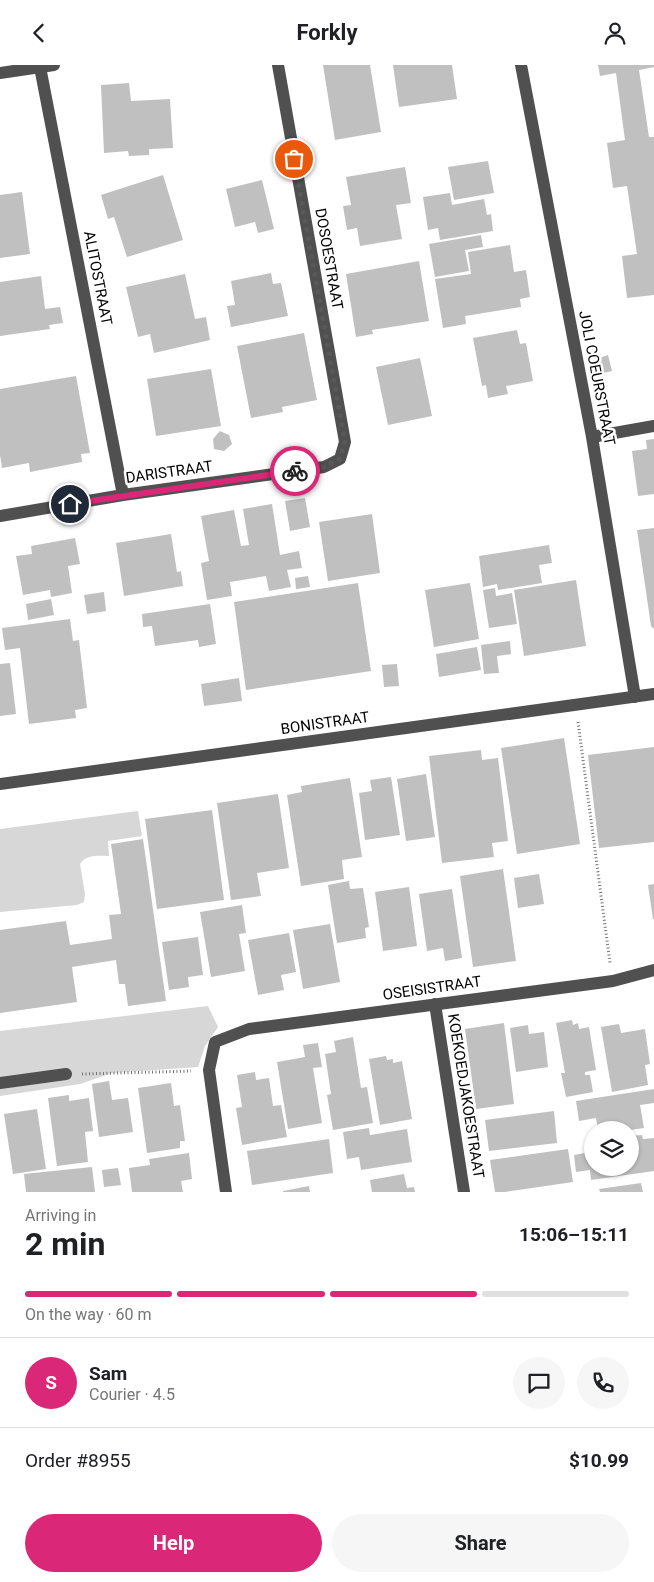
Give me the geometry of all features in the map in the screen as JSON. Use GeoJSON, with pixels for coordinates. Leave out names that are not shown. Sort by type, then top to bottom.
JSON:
{"type":"FeatureCollection","features":[{"type":"Feature","properties":{"kind":"street"},"geometry":{"type":"LineString","coordinates":[[0,73],[54,65]]}},
{"type":"Feature","properties":{"kind":"street","name":"DOSOESTRAAT"},"geometry":{"type":"LineString","coordinates":[[278,65],[345,442],[340,459]]}},
{"type":"Feature","properties":{"kind":"street","name":"JOLI COEURSTRAAT"},"geometry":{"type":"LineString","coordinates":[[521,65],[592,437],[635,697]]}},
{"type":"Feature","properties":{"kind":"street","name":"ALITOSTRAAT"},"geometry":{"type":"LineString","coordinates":[[40,67],[123,495]]}},
{"type":"Feature","properties":{"kind":"street"},"geometry":{"type":"LineString","coordinates":[[592,437],[654,426]]}},
{"type":"Feature","properties":{"kind":"street","name":"DARISTRAAT"},"geometry":{"type":"LineString","coordinates":[[0,515],[123,495],[324,467],[340,459]]}},
{"type":"Feature","properties":{"kind":"street","name":"BONISTRAAT"},"geometry":{"type":"LineString","coordinates":[[0,784],[654,694]]}},
{"type":"Feature","properties":{"kind":"street","name":"OSEISISTRAAT"},"geometry":{"type":"LineString","coordinates":[[209,1070],[215,1042],[249,1029],[613,981],[654,970]]}},
{"type":"Feature","properties":{"kind":"street","name":"KOEKOEDJAKOESTRAAT"},"geometry":{"type":"LineString","coordinates":[[435,1004],[464,1192]]}},
{"type":"Feature","properties":{"kind":"street"},"geometry":{"type":"LineString","coordinates":[[209,1070],[226,1192]]}},
{"type":"Feature","properties":{"kind":"street"},"geometry":{"type":"LineString","coordinates":[[0,1083],[66,1074]]}},
{"type":"Feature","properties":{"kind":"path"},"geometry":{"type":"LineString","coordinates":[[576,705],[613,981]]}},
{"type":"Feature","properties":{"kind":"path"},"geometry":{"type":"LineString","coordinates":[[66,1074],[209,1070]]}},
{"type":"Feature","properties":{"kind":"shaded area"},"geometry":{"type":"Polygon","coordinates":[[[138,811],[142,836],[108,841],[109,856],[89,857],[80,864],[85,894],[84,902],[77,905],[0,912],[0,829],[138,811]]]}},
{"type":"Feature","properties":{"kind":"shaded area"},"geometry":{"type":"Polygon","coordinates":[[[208,1006],[218,1027],[205,1046],[198,1067],[112,1073],[80,1084],[0,1096],[0,1031],[208,1006]]]}},
{"type":"Feature","properties":{"kind":"building"},"geometry":{"type":"Polygon","coordinates":[[[323,65],[370,65],[381,132],[335,140],[323,65]]]}},
{"type":"Feature","properties":{"kind":"building"},"geometry":{"type":"Polygon","coordinates":[[[393,65],[452,65],[457,99],[399,107],[393,65]]]}},
{"type":"Feature","properties":{"kind":"building"},"geometry":{"type":"Polygon","coordinates":[[[598,65],[654,65],[654,67],[639,70],[649,137],[654,137],[654,295],[627,298],[622,256],[637,254],[627,186],[613,188],[607,143],[625,140],[616,73],[600,76],[598,65]]]}},
{"type":"Feature","properties":{"kind":"building"},"geometry":{"type":"Polygon","coordinates":[[[129,83],[131,101],[170,99],[173,148],[149,149],[149,155],[129,156],[128,151],[104,153],[101,85],[129,83]]]}},
{"type":"Feature","properties":{"kind":"building"},"geometry":{"type":"Polygon","coordinates":[[[488,161],[494,193],[454,200],[448,167],[488,161]]]}},
{"type":"Feature","properties":{"kind":"building"},"geometry":{"type":"Polygon","coordinates":[[[405,167],[411,203],[396,205],[402,239],[360,246],[357,228],[347,230],[343,206],[351,205],[346,177],[405,167]]]}},
{"type":"Feature","properties":{"kind":"building"},"geometry":{"type":"Polygon","coordinates":[[[163,175],[183,240],[127,257],[114,217],[108,219],[101,195],[163,175]]]}},
{"type":"Feature","properties":{"kind":"building"},"geometry":{"type":"Polygon","coordinates":[[[262,180],[274,229],[258,233],[255,222],[235,227],[226,189],[262,180]]]}},
{"type":"Feature","properties":{"kind":"building"},"geometry":{"type":"Polygon","coordinates":[[[22,192],[30,254],[0,258],[0,195],[22,192]]]}},
{"type":"Feature","properties":{"kind":"building"},"geometry":{"type":"Polygon","coordinates":[[[450,193],[452,205],[484,199],[487,215],[491,214],[493,231],[440,240],[438,228],[428,230],[423,197],[450,193]]]}},
{"type":"Feature","properties":{"kind":"building"},"geometry":{"type":"Polygon","coordinates":[[[481,235],[483,247],[465,250],[469,271],[435,277],[429,244],[481,235]]]}},
{"type":"Feature","properties":{"kind":"building"},"geometry":{"type":"Polygon","coordinates":[[[510,245],[514,272],[526,270],[530,297],[520,299],[521,307],[465,316],[466,324],[443,328],[435,279],[471,274],[468,252],[510,245]]]}},
{"type":"Feature","properties":{"kind":"building"},"geometry":{"type":"Polygon","coordinates":[[[419,261],[429,321],[372,330],[373,334],[356,337],[346,274],[419,261]]]}},
{"type":"Feature","properties":{"kind":"building"},"geometry":{"type":"Polygon","coordinates":[[[271,273],[273,284],[281,283],[288,316],[231,327],[227,306],[235,305],[231,281],[271,273]]]}},
{"type":"Feature","properties":{"kind":"building"},"geometry":{"type":"Polygon","coordinates":[[[185,274],[195,319],[206,317],[210,340],[154,353],[150,334],[138,337],[126,287],[185,274]]]}},
{"type":"Feature","properties":{"kind":"building"},"geometry":{"type":"Polygon","coordinates":[[[41,276],[45,309],[60,307],[63,323],[49,325],[50,329],[0,336],[0,282],[41,276]]]}},
{"type":"Feature","properties":{"kind":"building"},"geometry":{"type":"Polygon","coordinates":[[[517,330],[520,344],[526,343],[533,381],[506,386],[508,394],[488,398],[486,385],[482,386],[473,338],[517,330]]]}},
{"type":"Feature","properties":{"kind":"building"},"geometry":{"type":"Polygon","coordinates":[[[304,333],[317,400],[282,407],[283,412],[251,418],[237,346],[304,333]]]}},
{"type":"Feature","properties":{"kind":"building"},"geometry":{"type":"Polygon","coordinates":[[[608,355],[612,371],[599,374],[596,359],[608,355]]]}},
{"type":"Feature","properties":{"kind":"building"},"geometry":{"type":"Polygon","coordinates":[[[420,358],[432,416],[388,425],[376,367],[420,358]]]}},
{"type":"Feature","properties":{"kind":"building"},"geometry":{"type":"Polygon","coordinates":[[[211,369],[221,426],[156,436],[147,379],[211,369]]]}},
{"type":"Feature","properties":{"kind":"building"},"geometry":{"type":"Polygon","coordinates":[[[76,376],[90,453],[81,454],[82,462],[30,472],[29,463],[2,468],[0,455],[0,389],[76,376]]]}},
{"type":"Feature","properties":{"kind":"building"},"geometry":{"type":"Polygon","coordinates":[[[220,431],[229,435],[232,444],[224,451],[214,449],[213,439],[220,431]]]}},
{"type":"Feature","properties":{"kind":"building"},"geometry":{"type":"Polygon","coordinates":[[[654,439],[654,494],[638,496],[632,451],[647,449],[646,440],[654,439]]]}},
{"type":"Feature","properties":{"kind":"building"},"geometry":{"type":"Polygon","coordinates":[[[305,498],[310,527],[290,531],[285,501],[305,498]]]}},
{"type":"Feature","properties":{"kind":"building"},"geometry":{"type":"Polygon","coordinates":[[[272,504],[280,555],[299,551],[302,568],[287,570],[291,587],[269,591],[266,576],[230,582],[232,596],[207,600],[201,563],[209,561],[201,516],[234,510],[241,546],[249,545],[243,509],[272,504]]]}},
{"type":"Feature","properties":{"kind":"building"},"geometry":{"type":"Polygon","coordinates":[[[372,514],[380,573],[328,581],[319,522],[372,514]]]}},
{"type":"Feature","properties":{"kind":"building"},"geometry":{"type":"Polygon","coordinates":[[[654,528],[654,629],[651,626],[637,530],[654,528]]]}},
{"type":"Feature","properties":{"kind":"building"},"geometry":{"type":"Polygon","coordinates":[[[171,534],[177,572],[181,571],[183,586],[124,596],[116,543],[171,534]]]}},
{"type":"Feature","properties":{"kind":"building"},"geometry":{"type":"Polygon","coordinates":[[[75,538],[80,564],[68,566],[72,593],[51,597],[50,590],[23,595],[16,556],[32,554],[31,546],[75,538]]]}},
{"type":"Feature","properties":{"kind":"building"},"geometry":{"type":"Polygon","coordinates":[[[549,545],[552,563],[539,565],[542,583],[498,590],[497,584],[483,587],[479,556],[549,545]]]}},
{"type":"Feature","properties":{"kind":"building"},"geometry":{"type":"Polygon","coordinates":[[[308,576],[310,587],[296,589],[295,578],[308,576]]]}},
{"type":"Feature","properties":{"kind":"building"},"geometry":{"type":"Polygon","coordinates":[[[576,580],[586,646],[524,656],[514,590],[576,580]]]}},
{"type":"Feature","properties":{"kind":"building"},"geometry":{"type":"Polygon","coordinates":[[[358,583],[371,671],[246,690],[234,602],[358,583]]]}},
{"type":"Feature","properties":{"kind":"building"},"geometry":{"type":"Polygon","coordinates":[[[470,583],[479,639],[434,647],[425,590],[470,583]]]}},
{"type":"Feature","properties":{"kind":"building"},"geometry":{"type":"Polygon","coordinates":[[[495,588],[496,596],[512,593],[517,624],[489,628],[483,590],[495,588]]]}},
{"type":"Feature","properties":{"kind":"building"},"geometry":{"type":"Polygon","coordinates":[[[104,592],[106,611],[87,614],[84,595],[104,592]]]}},
{"type":"Feature","properties":{"kind":"building"},"geometry":{"type":"Polygon","coordinates":[[[51,599],[54,615],[28,620],[26,604],[51,599]]]}},
{"type":"Feature","properties":{"kind":"building"},"geometry":{"type":"Polygon","coordinates":[[[210,604],[216,644],[199,647],[198,640],[155,646],[152,626],[143,627],[142,614],[210,604]]]}},
{"type":"Feature","properties":{"kind":"building"},"geometry":{"type":"Polygon","coordinates":[[[70,619],[73,641],[79,640],[87,708],[75,710],[76,718],[29,724],[20,648],[5,650],[2,628],[70,619]]]}},
{"type":"Feature","properties":{"kind":"building"},"geometry":{"type":"Polygon","coordinates":[[[510,641],[511,654],[497,656],[499,673],[484,674],[481,645],[510,641]]]}},
{"type":"Feature","properties":{"kind":"building"},"geometry":{"type":"Polygon","coordinates":[[[477,647],[481,670],[439,677],[436,654],[477,647]]]}},
{"type":"Feature","properties":{"kind":"building"},"geometry":{"type":"Polygon","coordinates":[[[10,663],[16,714],[0,716],[0,664],[10,663]]]}},
{"type":"Feature","properties":{"kind":"building"},"geometry":{"type":"Polygon","coordinates":[[[397,664],[399,686],[384,687],[382,665],[397,664]]]}},
{"type":"Feature","properties":{"kind":"building"},"geometry":{"type":"Polygon","coordinates":[[[239,678],[242,701],[204,706],[201,684],[239,678]]]}},
{"type":"Feature","properties":{"kind":"building"},"geometry":{"type":"Polygon","coordinates":[[[564,738],[580,844],[517,854],[501,748],[564,738]]]}},
{"type":"Feature","properties":{"kind":"building"},"geometry":{"type":"Polygon","coordinates":[[[654,747],[654,842],[599,848],[588,755],[654,747]]]}},
{"type":"Feature","properties":{"kind":"building"},"geometry":{"type":"Polygon","coordinates":[[[481,750],[482,760],[498,758],[508,841],[492,843],[494,857],[442,863],[429,756],[481,750]]]}},
{"type":"Feature","properties":{"kind":"building"},"geometry":{"type":"Polygon","coordinates":[[[426,774],[435,837],[406,841],[397,779],[426,774]]]}},
{"type":"Feature","properties":{"kind":"building"},"geometry":{"type":"Polygon","coordinates":[[[391,777],[400,835],[365,840],[359,793],[372,791],[370,780],[391,777]]]}},
{"type":"Feature","properties":{"kind":"building"},"geometry":{"type":"Polygon","coordinates":[[[350,778],[362,857],[342,860],[344,879],[301,886],[287,795],[302,792],[301,786],[350,778]]]}},
{"type":"Feature","properties":{"kind":"building"},"geometry":{"type":"Polygon","coordinates":[[[278,794],[289,868],[257,873],[261,896],[231,900],[217,803],[278,794]]]}},
{"type":"Feature","properties":{"kind":"building"},"geometry":{"type":"Polygon","coordinates":[[[212,810],[224,900],[157,909],[145,819],[212,810]]]}},
{"type":"Feature","properties":{"kind":"building"},"geometry":{"type":"Polygon","coordinates":[[[143,839],[166,1001],[128,1006],[125,984],[119,984],[116,960],[72,967],[77,1002],[0,1013],[0,930],[66,921],[70,945],[112,939],[109,915],[121,914],[111,844],[143,839]]]}},
{"type":"Feature","properties":{"kind":"building"},"geometry":{"type":"Polygon","coordinates":[[[503,869],[516,961],[473,967],[460,876],[503,869]]]}},
{"type":"Feature","properties":{"kind":"building"},"geometry":{"type":"Polygon","coordinates":[[[539,874],[544,904],[518,908],[514,878],[539,874]]]}},
{"type":"Feature","properties":{"kind":"building"},"geometry":{"type":"Polygon","coordinates":[[[349,881],[350,889],[363,888],[369,927],[365,928],[366,938],[337,943],[328,885],[349,881]]]}},
{"type":"Feature","properties":{"kind":"building"},"geometry":{"type":"Polygon","coordinates":[[[654,884],[654,919],[653,919],[648,885],[654,884]]]}},
{"type":"Feature","properties":{"kind":"building"},"geometry":{"type":"Polygon","coordinates":[[[409,887],[417,946],[383,951],[375,892],[409,887]]]}},
{"type":"Feature","properties":{"kind":"building"},"geometry":{"type":"Polygon","coordinates":[[[452,889],[462,958],[445,961],[443,948],[427,951],[419,894],[452,889]]]}},
{"type":"Feature","properties":{"kind":"building"},"geometry":{"type":"Polygon","coordinates":[[[242,905],[246,933],[239,934],[245,971],[211,977],[200,912],[242,905]]]}},
{"type":"Feature","properties":{"kind":"building"},"geometry":{"type":"Polygon","coordinates":[[[330,924],[340,982],[303,989],[293,930],[330,924]]]}},
{"type":"Feature","properties":{"kind":"building"},"geometry":{"type":"Polygon","coordinates":[[[289,933],[296,972],[281,975],[284,990],[258,995],[248,940],[289,933]]]}},
{"type":"Feature","properties":{"kind":"building"},"geometry":{"type":"Polygon","coordinates":[[[198,937],[203,975],[188,977],[189,987],[169,990],[162,942],[198,937]]]}},
{"type":"Feature","properties":{"kind":"building"},"geometry":{"type":"Polygon","coordinates":[[[572,1020],[573,1025],[578,1023],[579,1029],[589,1027],[596,1070],[585,1072],[585,1075],[590,1075],[593,1092],[566,1097],[561,1073],[565,1073],[556,1023],[572,1020]]]}},
{"type":"Feature","properties":{"kind":"building"},"geometry":{"type":"Polygon","coordinates":[[[504,1023],[514,1104],[476,1109],[465,1029],[504,1023]]]}},
{"type":"Feature","properties":{"kind":"building"},"geometry":{"type":"Polygon","coordinates":[[[619,1024],[621,1033],[645,1029],[650,1064],[645,1065],[648,1085],[612,1092],[601,1027],[619,1024]]]}},
{"type":"Feature","properties":{"kind":"building"},"geometry":{"type":"Polygon","coordinates":[[[528,1025],[529,1034],[544,1032],[548,1067],[516,1072],[510,1028],[528,1025]]]}},
{"type":"Feature","properties":{"kind":"building"},"geometry":{"type":"Polygon","coordinates":[[[353,1037],[361,1088],[367,1087],[373,1123],[333,1130],[327,1095],[331,1094],[325,1054],[336,1052],[334,1041],[353,1037]]]}},
{"type":"Feature","properties":{"kind":"building"},"geometry":{"type":"Polygon","coordinates":[[[318,1043],[322,1067],[313,1068],[322,1123],[288,1129],[277,1062],[305,1057],[303,1045],[318,1043]]]}},
{"type":"Feature","properties":{"kind":"building"},"geometry":{"type":"Polygon","coordinates":[[[386,1056],[387,1060],[393,1059],[393,1063],[402,1061],[412,1119],[380,1125],[369,1059],[386,1056]]]}},
{"type":"Feature","properties":{"kind":"building"},"geometry":{"type":"Polygon","coordinates":[[[255,1072],[256,1080],[269,1078],[273,1106],[281,1105],[287,1137],[242,1145],[236,1108],[242,1107],[237,1075],[255,1072]]]}},
{"type":"Feature","properties":{"kind":"building"},"geometry":{"type":"Polygon","coordinates":[[[109,1081],[112,1100],[128,1098],[133,1132],[99,1137],[92,1084],[109,1081]]]}},
{"type":"Feature","properties":{"kind":"building"},"geometry":{"type":"Polygon","coordinates":[[[171,1083],[174,1106],[180,1105],[185,1141],[180,1141],[180,1148],[147,1153],[138,1088],[171,1083]]]}},
{"type":"Feature","properties":{"kind":"building"},"geometry":{"type":"Polygon","coordinates":[[[654,1089],[654,1103],[640,1105],[644,1128],[639,1129],[639,1121],[596,1121],[596,1118],[579,1121],[576,1101],[654,1089]]]}},
{"type":"Feature","properties":{"kind":"building"},"geometry":{"type":"Polygon","coordinates":[[[69,1095],[69,1101],[89,1098],[93,1131],[85,1132],[88,1162],[57,1166],[48,1098],[69,1095]]]}},
{"type":"Feature","properties":{"kind":"building"},"geometry":{"type":"Polygon","coordinates":[[[37,1109],[46,1169],[13,1174],[4,1114],[37,1109]]]}},
{"type":"Feature","properties":{"kind":"building"},"geometry":{"type":"Polygon","coordinates":[[[554,1111],[557,1143],[489,1151],[485,1120],[554,1111]]]}},
{"type":"Feature","properties":{"kind":"building"},"geometry":{"type":"Polygon","coordinates":[[[369,1128],[370,1135],[407,1129],[412,1162],[361,1170],[359,1157],[347,1159],[343,1132],[369,1128]]]}},
{"type":"Feature","properties":{"kind":"building"},"geometry":{"type":"Polygon","coordinates":[[[639,1135],[642,1135],[643,1139],[654,1138],[654,1171],[639,1173],[639,1135]]]}},
{"type":"Feature","properties":{"kind":"building"},"geometry":{"type":"Polygon","coordinates":[[[329,1139],[333,1173],[252,1185],[247,1151],[329,1139]]]}},
{"type":"Feature","properties":{"kind":"building"},"geometry":{"type":"Polygon","coordinates":[[[568,1149],[573,1182],[495,1192],[490,1160],[568,1149]]]}},
{"type":"Feature","properties":{"kind":"building"},"geometry":{"type":"Polygon","coordinates":[[[189,1153],[192,1179],[181,1181],[183,1192],[132,1192],[129,1168],[150,1165],[149,1159],[189,1153]]]}},
{"type":"Feature","properties":{"kind":"building"},"geometry":{"type":"Polygon","coordinates":[[[584,1153],[584,1171],[576,1172],[574,1155],[584,1153]]]}},
{"type":"Feature","properties":{"kind":"building"},"geometry":{"type":"Polygon","coordinates":[[[92,1167],[95,1192],[26,1192],[24,1174],[92,1167]]]}},
{"type":"Feature","properties":{"kind":"building"},"geometry":{"type":"Polygon","coordinates":[[[118,1168],[121,1185],[104,1187],[102,1170],[118,1168]]]}},
{"type":"Feature","properties":{"kind":"building"},"geometry":{"type":"Polygon","coordinates":[[[404,1174],[407,1188],[414,1187],[415,1192],[372,1192],[370,1180],[404,1174]]]}},
{"type":"Feature","properties":{"kind":"building"},"geometry":{"type":"Polygon","coordinates":[[[591,1176],[619,1176],[591,1180],[591,1176]]]}},
{"type":"Feature","properties":{"kind":"building"},"geometry":{"type":"Polygon","coordinates":[[[641,1183],[643,1192],[600,1192],[599,1189],[641,1183]]]}},
{"type":"Feature","properties":{"kind":"building"},"geometry":{"type":"Polygon","coordinates":[[[309,1186],[310,1192],[283,1192],[283,1191],[309,1186]]]}},
{"type":"Feature","properties":{"kind":"way so far"},"geometry":{"type":"LineString","coordinates":[[294,159],[345,442],[340,459],[324,467],[295,471]]}},
{"type":"Feature","properties":{"kind":"route"},"geometry":{"type":"LineString","coordinates":[[70,504],[295,471]]}}]}
